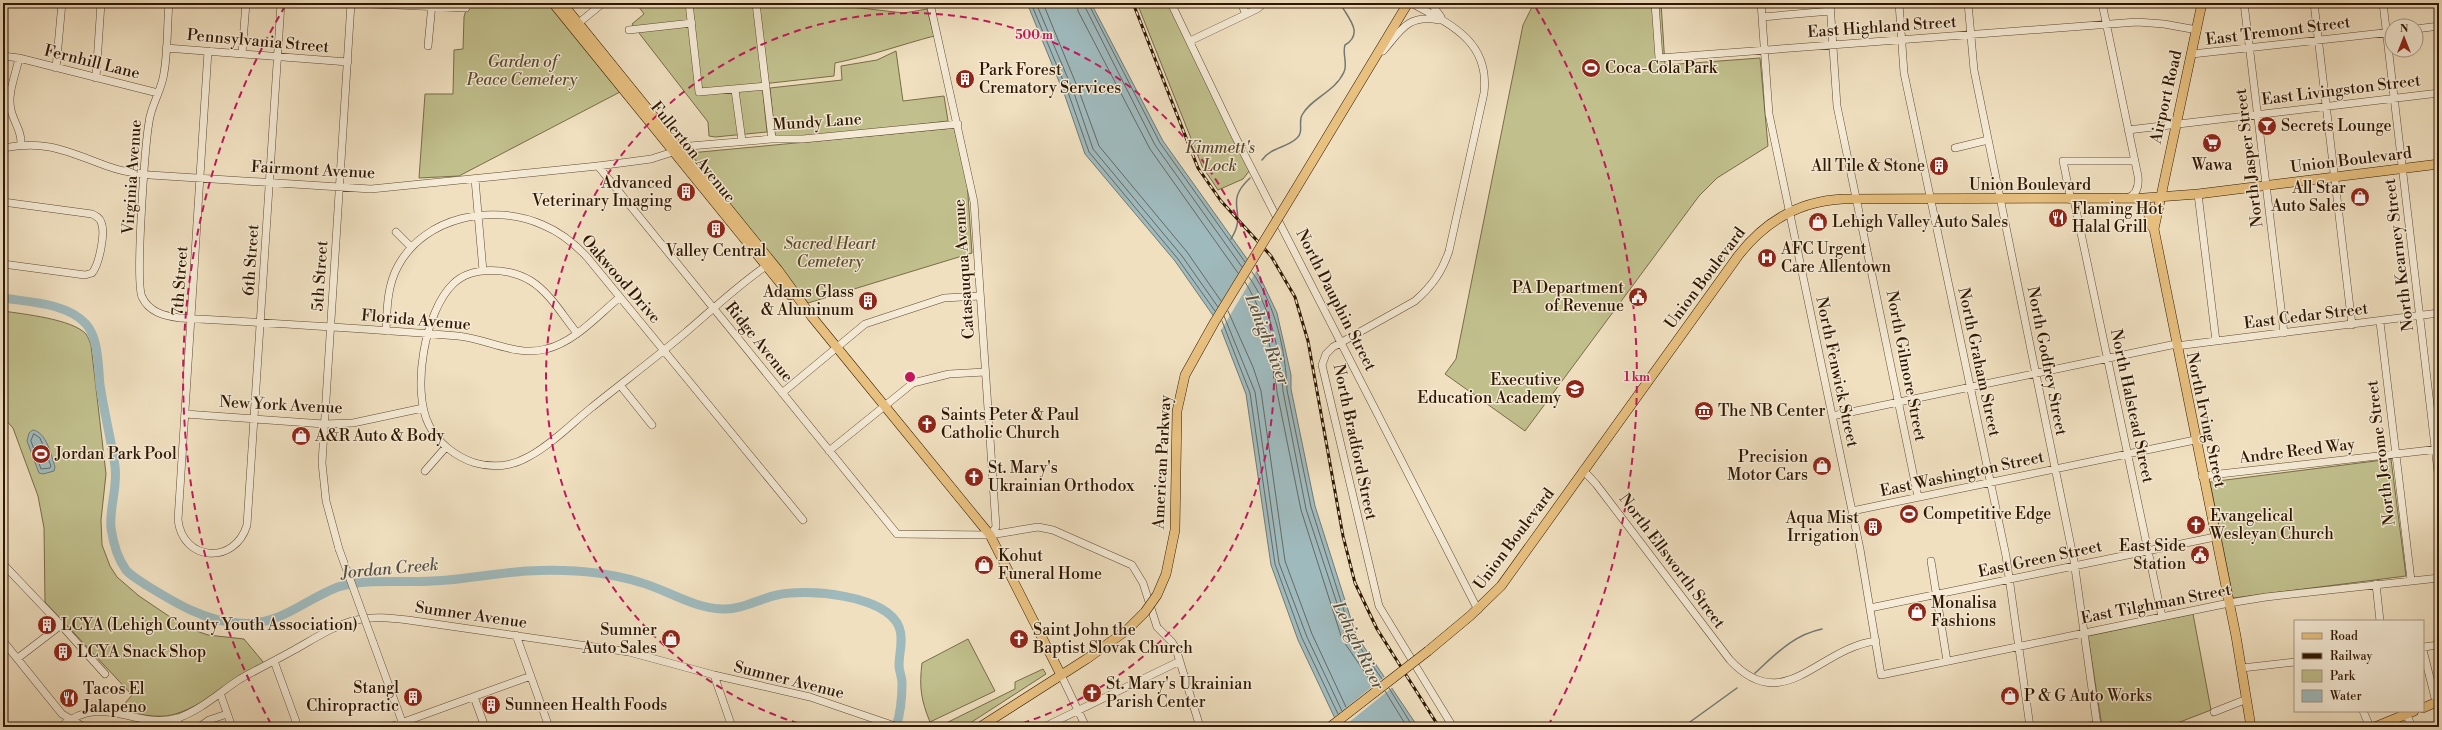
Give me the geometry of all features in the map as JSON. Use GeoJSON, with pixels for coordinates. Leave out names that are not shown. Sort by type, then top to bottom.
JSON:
{"type":"FeatureCollection","features":[{"type":"Feature","properties":{"kind":"main road","name":"Fullerton Avenue"},"geometry":{"type":"LineString","coordinates":[[553,3],[575,25],[676,150],[802,300],[812,317]]}},
{"type":"Feature","properties":{"kind":"main road","name":"Fullerton Avenue"},"geometry":{"type":"LineString","coordinates":[[562,3],[575,25]]}},
{"type":"Feature","properties":{"kind":"main road","name":"American Parkway"},"geometry":{"type":"LineString","coordinates":[[1061,675],[1127,630],[1145,612],[1157,595],[1166,574],[1175,530],[1177,410],[1185,375],[1214,323],[1372,61],[1410,3]]}},
{"type":"Feature","properties":{"kind":"main road","name":"Airport Road"},"geometry":{"type":"LineString","coordinates":[[2194,54],[2202,3]]}},
{"type":"Feature","properties":{"kind":"main road","name":"Airport Road"},"geometry":{"type":"LineString","coordinates":[[2162,197],[2207,3]]}},
{"type":"Feature","properties":{"kind":"main road","name":"Fullerton Avenue"},"geometry":{"type":"LineString","coordinates":[[676,150],[766,266],[798,304],[812,317],[838,347],[990,535],[1061,675]]}},
{"type":"Feature","properties":{"kind":"main road","name":"Union Boulevard"},"geometry":{"type":"LineString","coordinates":[[1330,727],[1478,610],[1501,586],[1528,551],[1583,470],[1749,242],[1766,226],[1790,211],[1821,201],[1858,199],[2140,199],[2198,194],[2439,164]]}},
{"type":"Feature","properties":{"kind":"main road","name":"North Irving Street"},"geometry":{"type":"LineString","coordinates":[[2162,197],[2155,238],[2242,668],[2251,727]]}},
{"type":"Feature","properties":{"kind":"main road"},"geometry":{"type":"LineString","coordinates":[[2140,199],[2144,202],[2155,238]]}},
{"type":"Feature","properties":{"kind":"main road"},"geometry":{"type":"LineString","coordinates":[[980,727],[1061,675]]}},
{"type":"Feature","properties":{"kind":"main road"},"geometry":{"type":"LineString","coordinates":[[2424,708],[2438,702]]}},
{"type":"Feature","properties":{"kind":"main road"},"geometry":{"type":"LineString","coordinates":[[2375,727],[2386,725],[2409,712]]}},
{"type":"Feature","properties":{"kind":"street"},"geometry":{"type":"LineString","coordinates":[[56,68],[62,3]]}},
{"type":"Feature","properties":{"kind":"street"},"geometry":{"type":"LineString","coordinates":[[96,78],[101,3]]}},
{"type":"Feature","properties":{"kind":"street","name":"Virginia Avenue"},"geometry":{"type":"LineString","coordinates":[[169,3],[165,71],[149,120],[140,291],[149,307],[161,315],[191,319]]}},
{"type":"Feature","properties":{"kind":"street"},"geometry":{"type":"LineString","coordinates":[[242,54],[246,3]]}},
{"type":"Feature","properties":{"kind":"street","name":"6th Street"},"geometry":{"type":"LineString","coordinates":[[178,513],[179,526],[188,543],[198,550],[210,554],[226,551],[238,543],[245,531],[248,518],[277,57],[282,3]]}},
{"type":"Feature","properties":{"kind":"street"},"geometry":{"type":"LineString","coordinates":[[350,3],[467,6]]}},
{"type":"Feature","properties":{"kind":"street","name":"5th Street"},"geometry":{"type":"LineString","coordinates":[[350,3],[348,62],[324,424],[323,484],[329,518],[339,549],[404,725]]}},
{"type":"Feature","properties":{"kind":"street"},"geometry":{"type":"LineString","coordinates":[[575,25],[603,3]]}},
{"type":"Feature","properties":{"kind":"street"},"geometry":{"type":"LineString","coordinates":[[689,3],[699,92],[735,90],[766,86]]}},
{"type":"Feature","properties":{"kind":"street"},"geometry":{"type":"LineString","coordinates":[[756,3],[772,139]]}},
{"type":"Feature","properties":{"kind":"street","name":"Catasauqua Avenue"},"geometry":{"type":"LineString","coordinates":[[930,3],[974,196],[996,527],[990,535]]}},
{"type":"Feature","properties":{"kind":"street","name":"North Dauphin Street"},"geometry":{"type":"LineString","coordinates":[[1171,3],[1236,138],[1342,342],[1478,610]]}},
{"type":"Feature","properties":{"kind":"street"},"geometry":{"type":"LineString","coordinates":[[1242,3],[1246,14]]}},
{"type":"Feature","properties":{"kind":"street"},"geometry":{"type":"LineString","coordinates":[[1190,42],[1246,14],[1264,3]]}},
{"type":"Feature","properties":{"kind":"street","name":"North Bradford Street"},"geometry":{"type":"LineString","coordinates":[[1410,3],[1459,30],[1474,46],[1482,61],[1485,82],[1450,251],[1440,274],[1415,301],[1342,342],[1326,354],[1323,368],[1379,606],[1453,727]]}},
{"type":"Feature","properties":{"kind":"street"},"geometry":{"type":"LineString","coordinates":[[1431,3],[1443,21]]}},
{"type":"Feature","properties":{"kind":"street","name":"East Highland Street"},"geometry":{"type":"LineString","coordinates":[[1655,3],[1659,58],[2149,22],[2197,30]]}},
{"type":"Feature","properties":{"kind":"street","name":"North Fenwick Street"},"geometry":{"type":"LineString","coordinates":[[1761,3],[1770,114],[1852,511],[1881,675]]}},
{"type":"Feature","properties":{"kind":"street","name":"North Gilmore Street"},"geometry":{"type":"LineString","coordinates":[[1830,3],[1837,106],[1858,199],[1918,497]]}},
{"type":"Feature","properties":{"kind":"street","name":"North Graham Street"},"geometry":{"type":"LineString","coordinates":[[1899,3],[1904,73],[1990,482],[2009,580],[2030,727]]}},
{"type":"Feature","properties":{"kind":"street","name":"North Godfrey Street"},"geometry":{"type":"LineString","coordinates":[[1968,3],[1974,70],[2074,566],[2097,725],[2079,727]]}},
{"type":"Feature","properties":{"kind":"street"},"geometry":{"type":"LineString","coordinates":[[2102,3],[2138,176],[2137,190],[2132,197],[2123,199]]}},
{"type":"Feature","properties":{"kind":"street","name":"North Jasper Street"},"geometry":{"type":"LineString","coordinates":[[2244,3],[2284,333]]}},
{"type":"Feature","properties":{"kind":"street"},"geometry":{"type":"LineString","coordinates":[[2314,3],[2352,325]]}},
{"type":"Feature","properties":{"kind":"street","name":"North Kearney Street"},"geometry":{"type":"LineString","coordinates":[[2383,3],[2386,18]]}},
{"type":"Feature","properties":{"kind":"street"},"geometry":{"type":"LineString","coordinates":[[428,46],[432,5]]}},
{"type":"Feature","properties":{"kind":"street"},"geometry":{"type":"LineString","coordinates":[[1762,17],[1831,11]]}},
{"type":"Feature","properties":{"kind":"street"},"geometry":{"type":"LineString","coordinates":[[1372,61],[1402,28],[1412,22],[1423,19],[1443,21]]}},
{"type":"Feature","properties":{"kind":"street"},"geometry":{"type":"LineString","coordinates":[[629,30],[692,23]]}},
{"type":"Feature","properties":{"kind":"street"},"geometry":{"type":"LineString","coordinates":[[2424,28],[2439,26]]}},
{"type":"Feature","properties":{"kind":"street","name":"East Tremont Street"},"geometry":{"type":"LineString","coordinates":[[2194,54],[2384,33]]}},
{"type":"Feature","properties":{"kind":"street","name":"Pennsylvania Street"},"geometry":{"type":"LineString","coordinates":[[166,48],[348,62]]}},
{"type":"Feature","properties":{"kind":"street","name":"7th Street"},"geometry":{"type":"LineString","coordinates":[[178,513],[208,51]]}},
{"type":"Feature","properties":{"kind":"street","name":"Fernhill Lane"},"geometry":{"type":"LineString","coordinates":[[3,56],[19,58],[158,93]]}},
{"type":"Feature","properties":{"kind":"street"},"geometry":{"type":"LineString","coordinates":[[19,58],[10,101],[11,111],[21,133],[21,145]]}},
{"type":"Feature","properties":{"kind":"street","name":"North Kearney Street"},"geometry":{"type":"LineString","coordinates":[[2391,58],[2394,98],[2437,449],[2439,481]]}},
{"type":"Feature","properties":{"kind":"street"},"geometry":{"type":"LineString","coordinates":[[735,90],[742,141]]}},
{"type":"Feature","properties":{"kind":"street","name":"East Livingston Street"},"geometry":{"type":"LineString","coordinates":[[2128,130],[2439,93]]}},
{"type":"Feature","properties":{"kind":"street","name":"Mundy Lane"},"geometry":{"type":"LineString","coordinates":[[676,150],[742,141],[803,139],[958,124]]}},
{"type":"Feature","properties":{"kind":"street"},"geometry":{"type":"LineString","coordinates":[[1955,148],[1988,140]]}},
{"type":"Feature","properties":{"kind":"street","name":"Fairmont Avenue"},"geometry":{"type":"LineString","coordinates":[[3,148],[21,145],[54,147],[77,153],[118,170],[145,174],[371,189],[598,166],[651,159],[676,150]]}},
{"type":"Feature","properties":{"kind":"street","name":"North Halstead Street"},"geometry":{"type":"LineString","coordinates":[[2135,161],[2063,161],[2128,454],[2162,617]]}},
{"type":"Feature","properties":{"kind":"street","name":"Ridge Avenue"},"geometry":{"type":"LineString","coordinates":[[598,166],[899,535],[990,535]]}},
{"type":"Feature","properties":{"kind":"street"},"geometry":{"type":"LineString","coordinates":[[475,179],[484,271]]}},
{"type":"Feature","properties":{"kind":"street"},"geometry":{"type":"LineString","coordinates":[[2198,194],[2216,341]]}},
{"type":"Feature","properties":{"kind":"street"},"geometry":{"type":"LineString","coordinates":[[3,202],[92,214],[101,221],[103,229],[98,260],[92,273],[84,275],[3,264]]}},
{"type":"Feature","properties":{"kind":"street","name":"Oakwood Drive"},"geometry":{"type":"LineString","coordinates":[[386,331],[391,284],[398,267],[412,247],[437,227],[456,220],[478,216],[520,218],[542,224],[561,234],[587,257],[802,520]]}},
{"type":"Feature","properties":{"kind":"street"},"geometry":{"type":"LineString","coordinates":[[396,232],[412,247]]}},
{"type":"Feature","properties":{"kind":"street"},"geometry":{"type":"LineString","coordinates":[[577,333],[544,292],[532,282],[511,273],[484,271],[466,275],[449,288],[434,315],[428,334],[422,378],[423,408],[429,425],[446,447],[460,457],[480,464],[496,466],[520,461],[538,451],[663,350],[712,307],[766,266]]}},
{"type":"Feature","properties":{"kind":"street"},"geometry":{"type":"LineString","coordinates":[[782,392],[865,324],[944,298],[980,296]]}},
{"type":"Feature","properties":{"kind":"street","name":"Florida Avenue"},"geometry":{"type":"LineString","coordinates":[[191,319],[386,331],[470,338],[516,351],[531,352],[554,347],[577,333],[620,297]]}},
{"type":"Feature","properties":{"kind":"street","name":"East Cedar Street"},"geometry":{"type":"LineString","coordinates":[[1832,416],[2107,358],[2176,345],[2380,322],[2439,313]]}},
{"type":"Feature","properties":{"kind":"street","name":"North Jerome Street"},"geometry":{"type":"LineString","coordinates":[[2380,322],[2411,580]]}},
{"type":"Feature","properties":{"kind":"street"},"geometry":{"type":"LineString","coordinates":[[829,451],[913,383],[949,374],[985,372]]}},
{"type":"Feature","properties":{"kind":"street"},"geometry":{"type":"LineString","coordinates":[[620,385],[652,425]]}},
{"type":"Feature","properties":{"kind":"street","name":"New York Avenue"},"geometry":{"type":"LineString","coordinates":[[185,414],[324,424],[353,423],[423,408]]}},
{"type":"Feature","properties":{"kind":"street","name":"East Washington Street"},"geometry":{"type":"LineString","coordinates":[[1852,511],[2196,440]]}},
{"type":"Feature","properties":{"kind":"street"},"geometry":{"type":"LineString","coordinates":[[425,472],[446,447]]}},
{"type":"Feature","properties":{"kind":"street"},"geometry":{"type":"LineString","coordinates":[[2396,454],[2437,449]]}},
{"type":"Feature","properties":{"kind":"street","name":"Andre Reed Way"},"geometry":{"type":"LineString","coordinates":[[2202,476],[2396,454]]}},
{"type":"Feature","properties":{"kind":"street","name":"North Ellsworth Street"},"geometry":{"type":"LineString","coordinates":[[1583,470],[1596,484],[1664,575],[1738,668],[1748,677],[1764,682],[1792,680],[1842,650],[1858,644],[1876,641]]}},
{"type":"Feature","properties":{"kind":"street"},"geometry":{"type":"LineString","coordinates":[[990,535],[1029,527],[1045,528],[1126,561],[1132,565],[1139,577],[1157,627],[1172,642],[1180,661],[1200,727]]}},
{"type":"Feature","properties":{"kind":"street","name":"East Green Street"},"geometry":{"type":"LineString","coordinates":[[1870,608],[2215,537]]}},
{"type":"Feature","properties":{"kind":"street"},"geometry":{"type":"LineString","coordinates":[[1931,561],[1947,662]]}},
{"type":"Feature","properties":{"kind":"street"},"geometry":{"type":"LineString","coordinates":[[3,564],[61,625],[104,674]]}},
{"type":"Feature","properties":{"kind":"street","name":"East Tilghman Street"},"geometry":{"type":"LineString","coordinates":[[1881,675],[2229,603],[2376,584],[2439,578]]}},
{"type":"Feature","properties":{"kind":"street"},"geometry":{"type":"LineString","coordinates":[[2376,584],[2380,620]]}},
{"type":"Feature","properties":{"kind":"street","name":"Sumner Avenue"},"geometry":{"type":"LineString","coordinates":[[60,727],[69,719],[92,711],[109,712],[155,721],[172,719],[186,714],[274,661],[338,626],[370,618],[408,620],[629,652],[714,675],[810,697],[898,727]]}},
{"type":"Feature","properties":{"kind":"street"},"geometry":{"type":"LineString","coordinates":[[18,658],[61,625]]}},
{"type":"Feature","properties":{"kind":"street"},"geometry":{"type":"LineString","coordinates":[[516,635],[549,727]]}},
{"type":"Feature","properties":{"kind":"street"},"geometry":{"type":"LineString","coordinates":[[3,641],[62,714],[84,727]]}},
{"type":"Feature","properties":{"kind":"street"},"geometry":{"type":"LineString","coordinates":[[2424,648],[2439,645]]}},
{"type":"Feature","properties":{"kind":"street"},"geometry":{"type":"LineString","coordinates":[[2424,652],[2438,702]]}},
{"type":"Feature","properties":{"kind":"street"},"geometry":{"type":"LineString","coordinates":[[274,661],[298,727]]}},
{"type":"Feature","properties":{"kind":"street"},"geometry":{"type":"LineString","coordinates":[[1044,727],[1180,661]]}},
{"type":"Feature","properties":{"kind":"street"},"geometry":{"type":"LineString","coordinates":[[2242,668],[2294,662]]}},
{"type":"Feature","properties":{"kind":"street"},"geometry":{"type":"LineString","coordinates":[[714,675],[732,727]]}},
{"type":"Feature","properties":{"kind":"street"},"geometry":{"type":"LineString","coordinates":[[1061,675],[1086,727]]}},
{"type":"Feature","properties":{"kind":"street"},"geometry":{"type":"LineString","coordinates":[[390,727],[404,725],[474,696],[531,676]]}},
{"type":"Feature","properties":{"kind":"street"},"geometry":{"type":"LineString","coordinates":[[220,693],[232,727]]}},
{"type":"Feature","properties":{"kind":"street"},"geometry":{"type":"LineString","coordinates":[[474,696],[485,727]]}},
{"type":"Feature","properties":{"kind":"street"},"geometry":{"type":"LineString","coordinates":[[2214,712],[2247,699]]}},
{"type":"Feature","properties":{"kind":"street"},"geometry":{"type":"LineString","coordinates":[[2363,712],[2370,727]]}},
{"type":"Feature","properties":{"kind":"street"},"geometry":{"type":"LineString","coordinates":[[2409,712],[2412,727]]}},
{"type":"Feature","properties":{"kind":"street"},"geometry":{"type":"LineString","coordinates":[[166,727],[186,714]]}},
{"type":"Feature","properties":{"kind":"street"},"geometry":{"type":"LineString","coordinates":[[200,727],[209,720],[227,714]]}},
{"type":"Feature","properties":{"kind":"green space","name":"Garden of Peace Cemetery"},"geometry":{"type":"Polygon","coordinates":[[[468,3],[548,3],[620,92],[459,176],[419,178],[425,94],[453,94],[454,50],[463,49],[464,17],[468,3]]]}},
{"type":"Feature","properties":{"kind":"green space"},"geometry":{"type":"Polygon","coordinates":[[[636,3],[834,3],[834,5],[904,13],[927,9],[934,36],[873,54],[835,63],[834,76],[762,84],[767,132],[715,137],[709,136],[708,122],[632,24],[644,14],[636,3]]]}},
{"type":"Feature","properties":{"kind":"green space","name":"Kimmett's Lock"},"geometry":{"type":"Polygon","coordinates":[[[1149,3],[1168,3],[1250,170],[1243,179],[1218,190],[1202,166],[1139,8],[1149,3]]]}},
{"type":"Feature","properties":{"kind":"green space","name":"Coca-Cola Park"},"geometry":{"type":"Polygon","coordinates":[[[1534,3],[1661,3],[1665,65],[1760,58],[1768,146],[1717,178],[1699,196],[1525,431],[1445,374],[1456,359],[1523,25],[1534,3]]]}},
{"type":"Feature","properties":{"kind":"green space"},"geometry":{"type":"Polygon","coordinates":[[[896,51],[903,101],[944,96],[948,121],[817,137],[775,136],[770,88],[842,80],[841,66],[877,60],[896,51]]]}},
{"type":"Feature","properties":{"kind":"green space","name":"Sacred Heart Cemetery"},"geometry":{"type":"Polygon","coordinates":[[[954,128],[967,181],[972,253],[808,303],[690,153],[954,128]]]}},
{"type":"Feature","properties":{"kind":"green space"},"geometry":{"type":"Polygon","coordinates":[[[3,311],[47,318],[70,324],[86,334],[89,340],[91,345],[106,474],[101,520],[102,545],[110,566],[117,577],[139,596],[185,627],[208,635],[244,639],[264,663],[202,702],[188,709],[176,714],[153,716],[142,715],[120,709],[132,695],[45,602],[44,528],[38,496],[13,428],[3,417],[3,311]]]}},
{"type":"Feature","properties":{"kind":"green space"},"geometry":{"type":"Polygon","coordinates":[[[2391,459],[2406,576],[2233,598],[2210,482],[2391,459]]]}},
{"type":"Feature","properties":{"kind":"green space"},"geometry":{"type":"Polygon","coordinates":[[[2193,614],[2211,710],[2167,727],[2102,727],[2088,636],[2193,614]]]}},
{"type":"Feature","properties":{"kind":"green space"},"geometry":{"type":"Polygon","coordinates":[[[968,639],[995,691],[930,722],[922,693],[922,663],[968,639]]]}},
{"type":"Feature","properties":{"kind":"green space"},"geometry":{"type":"Polygon","coordinates":[[[1043,669],[1046,674],[964,727],[938,727],[1015,689],[1015,682],[1043,669]]]}},
{"type":"Feature","properties":{"kind":"water","name":"Lehigh River"},"geometry":{"type":"Polygon","coordinates":[[[1027,3],[1091,3],[1163,141],[1260,277],[1277,313],[1291,375],[1291,389],[1315,506],[1356,635],[1418,727],[1339,727],[1298,640],[1271,565],[1246,394],[1219,324],[1175,261],[1085,154],[1065,96],[1027,3]]]}},
{"type":"Feature","properties":{"kind":"water","name":"Jordan Park Pool"},"geometry":{"type":"Polygon","coordinates":[[[33,430],[42,435],[48,445],[55,467],[54,471],[43,474],[39,473],[27,441],[29,433],[33,430]]]}},
{"type":"Feature","properties":{"kind":"pier"},"geometry":{"type":"Polygon","coordinates":[[[1249,258],[1257,270],[1220,332],[1212,318],[1249,258]]]}},
{"type":"Feature","properties":{"kind":"pier"},"geometry":{"type":"Polygon","coordinates":[[[1387,675],[1394,686],[1343,727],[1337,727],[1333,718],[1387,675]]]}},
{"type":"Feature","properties":{"kind":"waterway"},"geometry":{"type":"LineString","coordinates":[[1262,160],[1270,152],[1289,144],[1299,136],[1301,118],[1306,109],[1335,85],[1344,72],[1344,48],[1354,35],[1354,30],[1350,19],[1340,3]]}},
{"type":"Feature","properties":{"kind":"waterway"},"geometry":{"type":"LineString","coordinates":[[1231,239],[1238,221],[1236,201],[1242,187],[1250,178]]}},
{"type":"Feature","properties":{"kind":"waterway","name":"Jordan Creek"},"geometry":{"type":"LineString","coordinates":[[3,298],[36,302],[69,312],[78,317],[90,330],[96,345],[100,385],[116,474],[111,513],[111,528],[116,550],[123,566],[130,574],[146,585],[190,610],[213,619],[238,623],[253,623],[279,617],[325,592],[348,584],[444,580],[541,570],[612,575],[650,585],[690,602],[712,608],[723,609],[736,608],[777,595],[790,593],[844,596],[863,601],[879,608],[892,616],[899,627],[901,641],[899,670],[902,688],[900,711],[896,727]]}},
{"type":"Feature","properties":{"kind":"waterway"},"geometry":{"type":"LineString","coordinates":[[1755,673],[1786,646],[1802,636],[1822,629]]}},
{"type":"Feature","properties":{"kind":"waterway"},"geometry":{"type":"LineString","coordinates":[[1683,727],[1737,688]]}},
{"type":"Feature","properties":{"kind":"railway"},"geometry":{"type":"LineString","coordinates":[[1133,3],[1198,168],[1221,201],[1271,256],[1295,297],[1308,341],[1343,536],[1355,583],[1377,629],[1439,727]]}},
{"type":"Feature","properties":{"kind":"place","name":"Coca-Cola Park"},"geometry":{"type":"Point","coordinates":[1591,68]}},
{"type":"Feature","properties":{"kind":"place","name":"Park Forest Crematory Services"},"geometry":{"type":"Point","coordinates":[965,79]}},
{"type":"Feature","properties":{"kind":"place","name":"Secrets Lounge"},"geometry":{"type":"Point","coordinates":[2267,126]}},
{"type":"Feature","properties":{"kind":"place","name":"Wawa"},"geometry":{"type":"Point","coordinates":[2212,143]}},
{"type":"Feature","properties":{"kind":"place","name":"All Tile & Stone"},"geometry":{"type":"Point","coordinates":[1939,166]}},
{"type":"Feature","properties":{"kind":"place","name":"Advanced Veterinary Imaging"},"geometry":{"type":"Point","coordinates":[686,192]}},
{"type":"Feature","properties":{"kind":"place","name":"All Star Auto Sales"},"geometry":{"type":"Point","coordinates":[2360,197]}},
{"type":"Feature","properties":{"kind":"place","name":"Flaming Hot Halal Grill"},"geometry":{"type":"Point","coordinates":[2058,218]}},
{"type":"Feature","properties":{"kind":"place","name":"Lehigh Valley Auto Sales"},"geometry":{"type":"Point","coordinates":[1818,222]}},
{"type":"Feature","properties":{"kind":"place","name":"Valley Central"},"geometry":{"type":"Point","coordinates":[716,229]}},
{"type":"Feature","properties":{"kind":"place","name":"AFC Urgent Care Allentown"},"geometry":{"type":"Point","coordinates":[1767,258]}},
{"type":"Feature","properties":{"kind":"place","name":"PA Department of Revenue"},"geometry":{"type":"Point","coordinates":[1638,297]}},
{"type":"Feature","properties":{"kind":"place","name":"Adams Glass & Aluminum"},"geometry":{"type":"Point","coordinates":[868,301]}},
{"type":"Feature","properties":{"kind":"place","name":"Executive Education Academy"},"geometry":{"type":"Point","coordinates":[1575,389]}},
{"type":"Feature","properties":{"kind":"place","name":"The NB Center"},"geometry":{"type":"Point","coordinates":[1704,411]}},
{"type":"Feature","properties":{"kind":"place","name":"Saints Peter & Paul Catholic Church"},"geometry":{"type":"Point","coordinates":[927,424]}},
{"type":"Feature","properties":{"kind":"place","name":"A&R Auto & Body"},"geometry":{"type":"Point","coordinates":[301,436]}},
{"type":"Feature","properties":{"kind":"place","name":"Jordan Park Pool"},"geometry":{"type":"Point","coordinates":[41,454]}},
{"type":"Feature","properties":{"kind":"place","name":"Precision Motor Cars"},"geometry":{"type":"Point","coordinates":[1822,466]}},
{"type":"Feature","properties":{"kind":"place","name":"St. Mary's Ukrainian Orthodox"},"geometry":{"type":"Point","coordinates":[974,477]}},
{"type":"Feature","properties":{"kind":"place","name":"Competitive Edge"},"geometry":{"type":"Point","coordinates":[1909,514]}},
{"type":"Feature","properties":{"kind":"place","name":"Evangelical Wesleyan Church"},"geometry":{"type":"Point","coordinates":[2196,525]}},
{"type":"Feature","properties":{"kind":"place","name":"Aqua Mist Irrigation"},"geometry":{"type":"Point","coordinates":[1873,527]}},
{"type":"Feature","properties":{"kind":"place","name":"East Side Station"},"geometry":{"type":"Point","coordinates":[2200,555]}},
{"type":"Feature","properties":{"kind":"place","name":"Kohut Funeral Home"},"geometry":{"type":"Point","coordinates":[984,565]}},
{"type":"Feature","properties":{"kind":"place","name":"Monalisa Fashions"},"geometry":{"type":"Point","coordinates":[1917,612]}},
{"type":"Feature","properties":{"kind":"place","name":"LCYA (Lehigh County Youth Association)"},"geometry":{"type":"Point","coordinates":[47,625]}},
{"type":"Feature","properties":{"kind":"place","name":"Sumner Auto Sales"},"geometry":{"type":"Point","coordinates":[671,639]}},
{"type":"Feature","properties":{"kind":"place","name":"Saint John the Baptist Slovak Church"},"geometry":{"type":"Point","coordinates":[1019,639]}},
{"type":"Feature","properties":{"kind":"place","name":"LCYA Snack Shop"},"geometry":{"type":"Point","coordinates":[63,652]}},
{"type":"Feature","properties":{"kind":"place","name":"St. Mary's Ukrainian Parish Center"},"geometry":{"type":"Point","coordinates":[1092,693]}},
{"type":"Feature","properties":{"kind":"place","name":"P & G Auto Works"},"geometry":{"type":"Point","coordinates":[2010,696]}},
{"type":"Feature","properties":{"kind":"place","name":"Stangl Chiropractic"},"geometry":{"type":"Point","coordinates":[413,697]}},
{"type":"Feature","properties":{"kind":"place","name":"Tacos El Jalapeno"},"geometry":{"type":"Point","coordinates":[69,698]}},
{"type":"Feature","properties":{"kind":"place","name":"Sunneen Health Foods"},"geometry":{"type":"Point","coordinates":[491,705]}}]}
